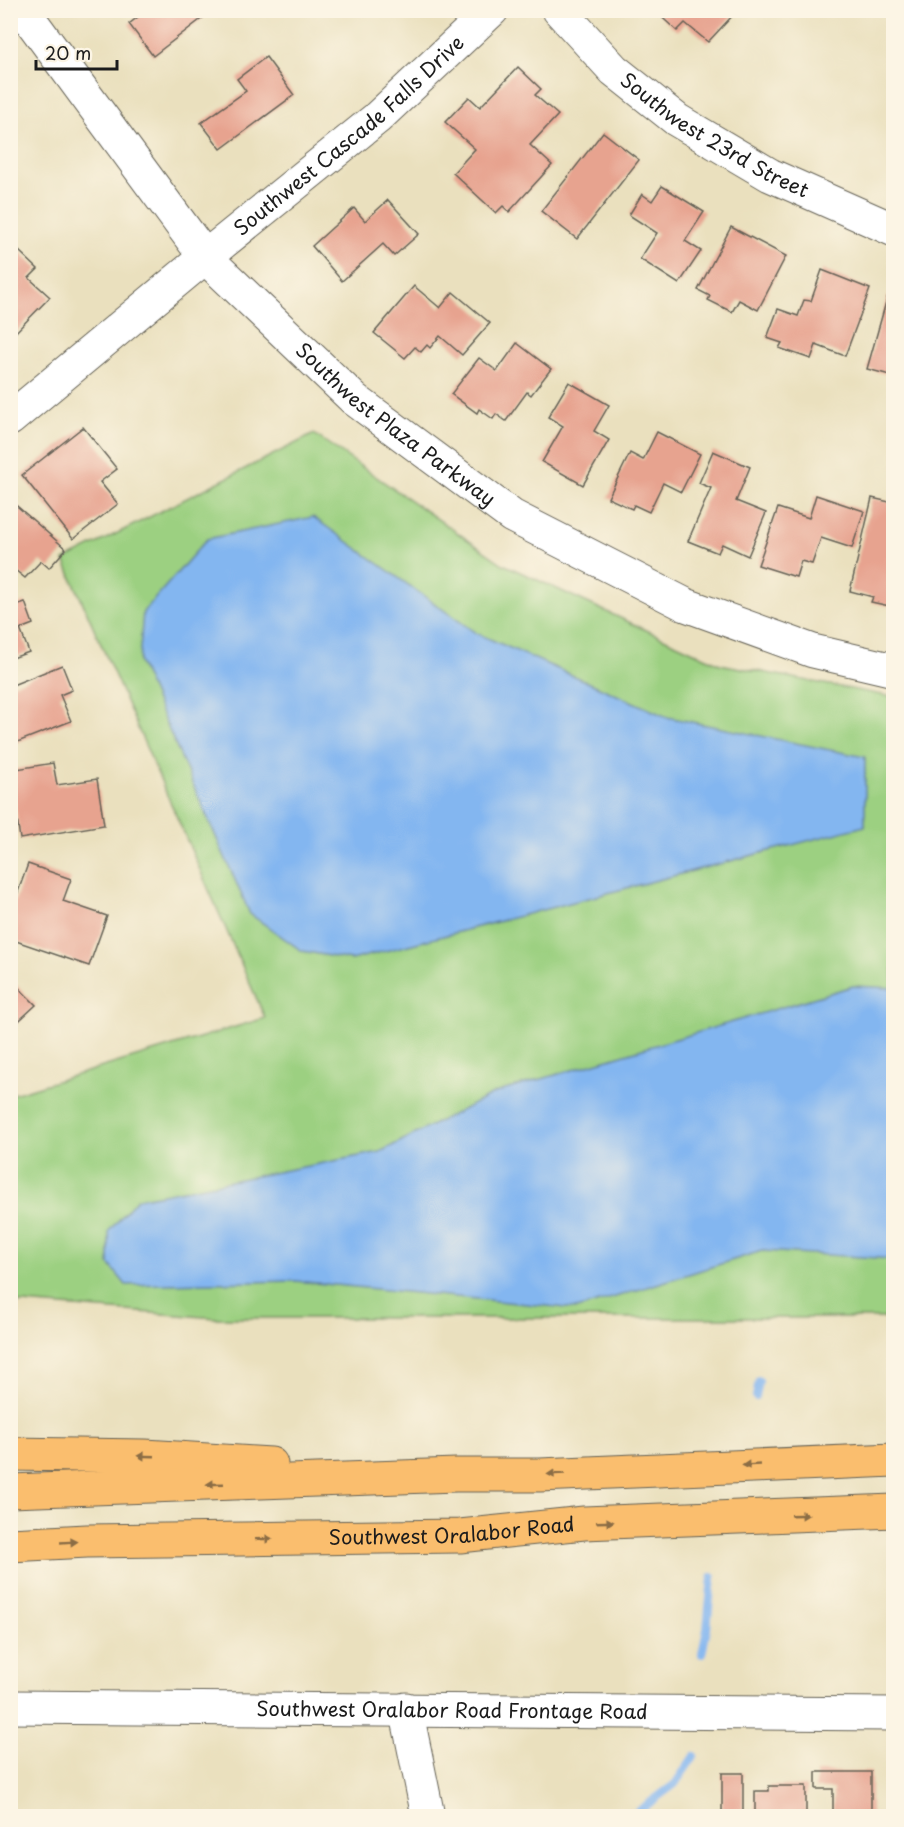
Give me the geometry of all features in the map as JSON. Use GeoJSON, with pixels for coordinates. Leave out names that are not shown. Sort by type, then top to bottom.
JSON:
{"type":"FeatureCollection","features":[{"type":"Feature","properties":{"kind":"main road"},"geometry":{"type":"LineString","coordinates":[[10,1454],[145,1456],[456,1474],[540,1475],[894,1460]]}},
{"type":"Feature","properties":{"kind":"main road"},"geometry":{"type":"LineString","coordinates":[[10,1491],[456,1474]]}},
{"type":"Feature","properties":{"kind":"main road","name":"Southwest Oralabor Road"},"geometry":{"type":"LineString","coordinates":[[10,1545],[87,1541],[460,1536],[584,1523],[894,1511]]}},
{"type":"Feature","properties":{"kind":"street","name":"Southwest Plaza Parkway"},"geometry":{"type":"LineString","coordinates":[[23,10],[205,257],[354,399],[512,516],[686,606],[813,651],[894,670]]}},
{"type":"Feature","properties":{"kind":"street","name":"Southwest Cascade Falls Drive"},"geometry":{"type":"LineString","coordinates":[[10,419],[377,118],[492,10]]}},
{"type":"Feature","properties":{"kind":"street","name":"Southwest 23rd Street"},"geometry":{"type":"LineString","coordinates":[[560,10],[614,70],[677,120],[770,175],[894,230]]}},
{"type":"Feature","properties":{"kind":"street","name":"Southwest Oralabor Road Frontage Road"},"geometry":{"type":"LineString","coordinates":[[10,1707],[894,1714]]}},
{"type":"Feature","properties":{"kind":"street"},"geometry":{"type":"LineString","coordinates":[[406,1709],[428,1816]]}},
{"type":"Feature","properties":{"kind":"green space"},"geometry":{"type":"Polygon","coordinates":[[[314,434],[503,564],[720,664],[893,697],[893,1318],[216,1318],[11,1302],[10,1095],[265,1018],[64,560],[314,434]]]}},
{"type":"Feature","properties":{"kind":"water"},"geometry":{"type":"Polygon","coordinates":[[[313,517],[476,633],[667,717],[865,757],[865,826],[351,960],[302,951],[250,914],[139,662],[143,612],[207,539],[313,517]]]}},
{"type":"Feature","properties":{"kind":"water"},"geometry":{"type":"Polygon","coordinates":[[[853,986],[893,988],[893,1259],[762,1251],[577,1309],[295,1281],[126,1285],[109,1264],[109,1231],[137,1199],[380,1152],[495,1093],[853,986]]]}},
{"type":"Feature","properties":{"kind":"building"},"geometry":{"type":"Polygon","coordinates":[[[147,10],[213,10],[153,56],[129,24],[147,10]]]}},
{"type":"Feature","properties":{"kind":"building"},"geometry":{"type":"Polygon","coordinates":[[[654,10],[731,10],[735,13],[708,42],[685,23],[677,31],[654,10]]]}},
{"type":"Feature","properties":{"kind":"building"},"geometry":{"type":"Polygon","coordinates":[[[266,57],[294,95],[221,149],[201,123],[246,91],[237,79],[266,57]]]}},
{"type":"Feature","properties":{"kind":"building"},"geometry":{"type":"Polygon","coordinates":[[[518,67],[541,89],[535,95],[558,115],[530,145],[552,165],[509,212],[503,206],[496,213],[453,173],[475,149],[445,122],[469,97],[480,107],[518,67]]]}},
{"type":"Feature","properties":{"kind":"building"},"geometry":{"type":"Polygon","coordinates":[[[603,132],[639,160],[577,239],[541,211],[603,132]]]}},
{"type":"Feature","properties":{"kind":"building"},"geometry":{"type":"Polygon","coordinates":[[[662,186],[704,212],[685,241],[701,251],[679,284],[640,259],[657,233],[629,215],[642,194],[652,201],[662,186]]]}},
{"type":"Feature","properties":{"kind":"building"},"geometry":{"type":"Polygon","coordinates":[[[388,200],[419,234],[394,256],[383,244],[342,281],[312,246],[354,208],[365,221],[388,200]]]}},
{"type":"Feature","properties":{"kind":"building"},"geometry":{"type":"Polygon","coordinates":[[[731,227],[786,256],[758,310],[739,300],[732,312],[708,300],[710,296],[698,290],[731,227]]]}},
{"type":"Feature","properties":{"kind":"building"},"geometry":{"type":"Polygon","coordinates":[[[18,250],[38,269],[29,278],[50,297],[10,338],[10,258],[18,250]]]}},
{"type":"Feature","properties":{"kind":"building"},"geometry":{"type":"Polygon","coordinates":[[[822,270],[870,289],[845,356],[816,345],[811,359],[779,348],[782,343],[767,338],[778,309],[798,316],[804,300],[811,301],[822,270]]]}},
{"type":"Feature","properties":{"kind":"building"},"geometry":{"type":"Polygon","coordinates":[[[414,286],[440,308],[453,292],[490,323],[462,355],[440,336],[430,348],[427,345],[421,352],[415,347],[405,358],[374,333],[414,286]]]}},
{"type":"Feature","properties":{"kind":"building"},"geometry":{"type":"Polygon","coordinates":[[[888,295],[894,297],[894,376],[867,369],[888,295]]]}},
{"type":"Feature","properties":{"kind":"building"},"geometry":{"type":"Polygon","coordinates":[[[517,343],[551,369],[531,395],[527,392],[506,421],[496,414],[493,419],[479,409],[477,413],[451,394],[479,358],[497,371],[517,343]]]}},
{"type":"Feature","properties":{"kind":"building"},"geometry":{"type":"Polygon","coordinates":[[[569,382],[609,405],[594,431],[609,440],[583,485],[542,462],[563,426],[548,417],[569,382]]]}},
{"type":"Feature","properties":{"kind":"building"},"geometry":{"type":"Polygon","coordinates":[[[83,427],[117,469],[100,482],[118,504],[73,539],[22,475],[83,427]]]}},
{"type":"Feature","properties":{"kind":"building"},"geometry":{"type":"Polygon","coordinates":[[[657,432],[700,454],[681,492],[663,483],[649,512],[634,505],[632,509],[608,498],[630,453],[643,460],[657,432]]]}},
{"type":"Feature","properties":{"kind":"building"},"geometry":{"type":"Polygon","coordinates":[[[713,451],[750,467],[736,501],[766,513],[748,556],[722,544],[718,553],[688,541],[711,488],[699,483],[713,451]]]}},
{"type":"Feature","properties":{"kind":"building"},"geometry":{"type":"Polygon","coordinates":[[[816,495],[864,511],[852,548],[821,538],[812,564],[801,561],[796,577],[758,565],[778,508],[809,518],[816,495]]]}},
{"type":"Feature","properties":{"kind":"building"},"geometry":{"type":"Polygon","coordinates":[[[872,498],[894,503],[894,607],[871,602],[873,597],[850,591],[872,498]]]}},
{"type":"Feature","properties":{"kind":"building"},"geometry":{"type":"Polygon","coordinates":[[[10,500],[66,549],[49,568],[41,561],[25,578],[10,566],[10,500]]]}},
{"type":"Feature","properties":{"kind":"building"},"geometry":{"type":"Polygon","coordinates":[[[25,602],[33,624],[20,629],[29,652],[10,659],[10,607],[25,602]]]}},
{"type":"Feature","properties":{"kind":"building"},"geometry":{"type":"Polygon","coordinates":[[[62,665],[72,690],[60,695],[71,721],[10,745],[10,686],[62,665]]]}},
{"type":"Feature","properties":{"kind":"building"},"geometry":{"type":"Polygon","coordinates":[[[53,763],[57,785],[97,779],[104,825],[20,839],[10,770],[53,763]]]}},
{"type":"Feature","properties":{"kind":"building"},"geometry":{"type":"Polygon","coordinates":[[[28,864],[71,879],[63,901],[107,916],[89,966],[10,939],[10,914],[28,864]]]}},
{"type":"Feature","properties":{"kind":"building"},"geometry":{"type":"Polygon","coordinates":[[[10,979],[36,1005],[10,1029],[10,979]]]}},
{"type":"Feature","properties":{"kind":"building"},"geometry":{"type":"Polygon","coordinates":[[[816,1772],[871,1772],[871,1816],[833,1816],[833,1789],[816,1789],[816,1772]]]}},
{"type":"Feature","properties":{"kind":"building"},"geometry":{"type":"Polygon","coordinates":[[[722,1773],[743,1773],[743,1816],[722,1816],[722,1773]]]}},
{"type":"Feature","properties":{"kind":"building"},"geometry":{"type":"Polygon","coordinates":[[[769,1786],[806,1786],[806,1816],[755,1816],[755,1791],[769,1791],[769,1786]]]}},
{"type":"Feature","properties":{"kind":"waterway"},"geometry":{"type":"LineString","coordinates":[[756,1397],[759,1381]]}},
{"type":"Feature","properties":{"kind":"waterway"},"geometry":{"type":"LineString","coordinates":[[702,1654],[712,1577]]}},
{"type":"Feature","properties":{"kind":"waterway"},"geometry":{"type":"LineString","coordinates":[[632,1816],[675,1784],[694,1756]]}}]}
